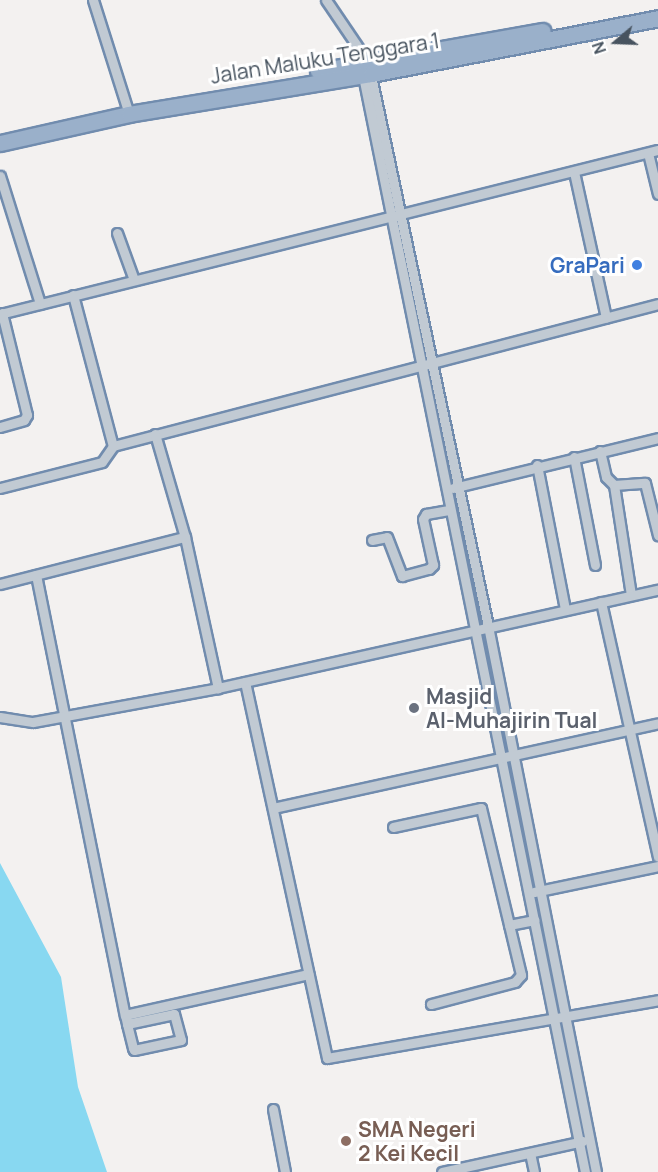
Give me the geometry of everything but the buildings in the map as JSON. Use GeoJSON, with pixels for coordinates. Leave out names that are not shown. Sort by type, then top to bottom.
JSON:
{"type":"FeatureCollection","features":[{"type":"Feature","properties":{"kind":"highway","name":"Jalan Maluku Tenggara 1"},"geometry":{"type":"LineString","coordinates":[[0,134],[658,9]]}},
{"type":"Feature","properties":{"kind":"highway","name":"Jalan Maluku Tenggara 1"},"geometry":{"type":"LineString","coordinates":[[365,65],[658,18]]}},
{"type":"Feature","properties":{"kind":"highway","name":"Jalan Maluku Tenggara 1"},"geometry":{"type":"LineString","coordinates":[[0,143],[128,109]]}},
{"type":"Feature","properties":{"kind":"street"},"geometry":{"type":"LineString","coordinates":[[93,0],[128,109]]}},
{"type":"Feature","properties":{"kind":"street"},"geometry":{"type":"LineString","coordinates":[[326,0],[365,65],[395,214],[444,490],[535,920],[585,1172]]}},
{"type":"Feature","properties":{"kind":"street"},"geometry":{"type":"LineString","coordinates":[[0,427],[24,420],[27,414],[1,314],[658,150]]}},
{"type":"Feature","properties":{"kind":"street"},"geometry":{"type":"LineString","coordinates":[[648,153],[658,194]]}},
{"type":"Feature","properties":{"kind":"street"},"geometry":{"type":"LineString","coordinates":[[574,172],[606,318]]}},
{"type":"Feature","properties":{"kind":"street"},"geometry":{"type":"LineString","coordinates":[[0,176],[40,304]]}},
{"type":"Feature","properties":{"kind":"street"},"geometry":{"type":"LineString","coordinates":[[395,214],[432,361],[488,626],[596,1172]]}},
{"type":"Feature","properties":{"kind":"street"},"geometry":{"type":"LineString","coordinates":[[117,233],[134,280]]}},
{"type":"Feature","properties":{"kind":"street"},"geometry":{"type":"LineString","coordinates":[[73,295],[113,446]]}},
{"type":"Feature","properties":{"kind":"street"},"geometry":{"type":"LineString","coordinates":[[0,488],[102,462],[113,446],[155,434],[658,304]]}},
{"type":"Feature","properties":{"kind":"street"},"geometry":{"type":"LineString","coordinates":[[155,434],[185,537],[218,688]]}},
{"type":"Feature","properties":{"kind":"street"},"geometry":{"type":"LineString","coordinates":[[444,490],[537,465],[658,438]]}},
{"type":"Feature","properties":{"kind":"street"},"geometry":{"type":"LineString","coordinates":[[600,451],[606,477],[614,485],[632,595]]}},
{"type":"Feature","properties":{"kind":"street"},"geometry":{"type":"LineString","coordinates":[[574,457],[595,565]]}},
{"type":"Feature","properties":{"kind":"street"},"geometry":{"type":"LineString","coordinates":[[537,465],[565,609]]}},
{"type":"Feature","properties":{"kind":"street"},"geometry":{"type":"LineString","coordinates":[[614,485],[645,483],[658,535]]}},
{"type":"Feature","properties":{"kind":"street"},"geometry":{"type":"LineString","coordinates":[[372,540],[387,537],[402,576],[429,569],[433,565],[423,519],[426,514],[449,510]]}},
{"type":"Feature","properties":{"kind":"street"},"geometry":{"type":"LineString","coordinates":[[0,584],[185,537]]}},
{"type":"Feature","properties":{"kind":"street"},"geometry":{"type":"LineString","coordinates":[[36,575],[126,1019],[134,1050],[181,1040],[174,1014],[126,1019]]}},
{"type":"Feature","properties":{"kind":"street"},"geometry":{"type":"LineString","coordinates":[[0,717],[15,722],[64,718],[218,688],[488,626],[658,590]]}},
{"type":"Feature","properties":{"kind":"street"},"geometry":{"type":"LineString","coordinates":[[601,602],[658,857]]}},
{"type":"Feature","properties":{"kind":"street"},"geometry":{"type":"LineString","coordinates":[[244,682],[273,808],[324,1054],[333,1060],[658,1000]]}},
{"type":"Feature","properties":{"kind":"street"},"geometry":{"type":"LineString","coordinates":[[273,808],[658,723]]}},
{"type":"Feature","properties":{"kind":"street"},"geometry":{"type":"LineString","coordinates":[[393,827],[481,808],[509,925],[520,979],[431,1004]]}},
{"type":"Feature","properties":{"kind":"street"},"geometry":{"type":"LineString","coordinates":[[529,893],[658,866]]}},
{"type":"Feature","properties":{"kind":"street"},"geometry":{"type":"LineString","coordinates":[[509,925],[535,920]]}},
{"type":"Feature","properties":{"kind":"street"},"geometry":{"type":"LineString","coordinates":[[126,1019],[308,974]]}},
{"type":"Feature","properties":{"kind":"street"},"geometry":{"type":"LineString","coordinates":[[273,1109],[285,1172]]}},
{"type":"Feature","properties":{"kind":"street"},"geometry":{"type":"LineString","coordinates":[[444,1172],[481,1168],[530,1153],[590,1140]]}},
{"type":"Feature","properties":{"kind":"street"},"geometry":{"type":"LineString","coordinates":[[530,1153],[534,1172]]}},
{"type":"Feature","properties":{"kind":"water"},"geometry":{"type":"Polygon","coordinates":[[[0,863],[61,977],[78,1087],[107,1172],[0,1172],[0,863]]]}},
{"type":"Feature","properties":{"kind":"place","name":"GraPari"},"geometry":{"type":"Point","coordinates":[637,265]}},
{"type":"Feature","properties":{"kind":"place","name":"Masjid Al-Muhajirin Tual"},"geometry":{"type":"Point","coordinates":[414,708]}},
{"type":"Feature","properties":{"kind":"place","name":"SMA Negeri 2 Kei Kecil"},"geometry":{"type":"Point","coordinates":[346,1141]}}]}
